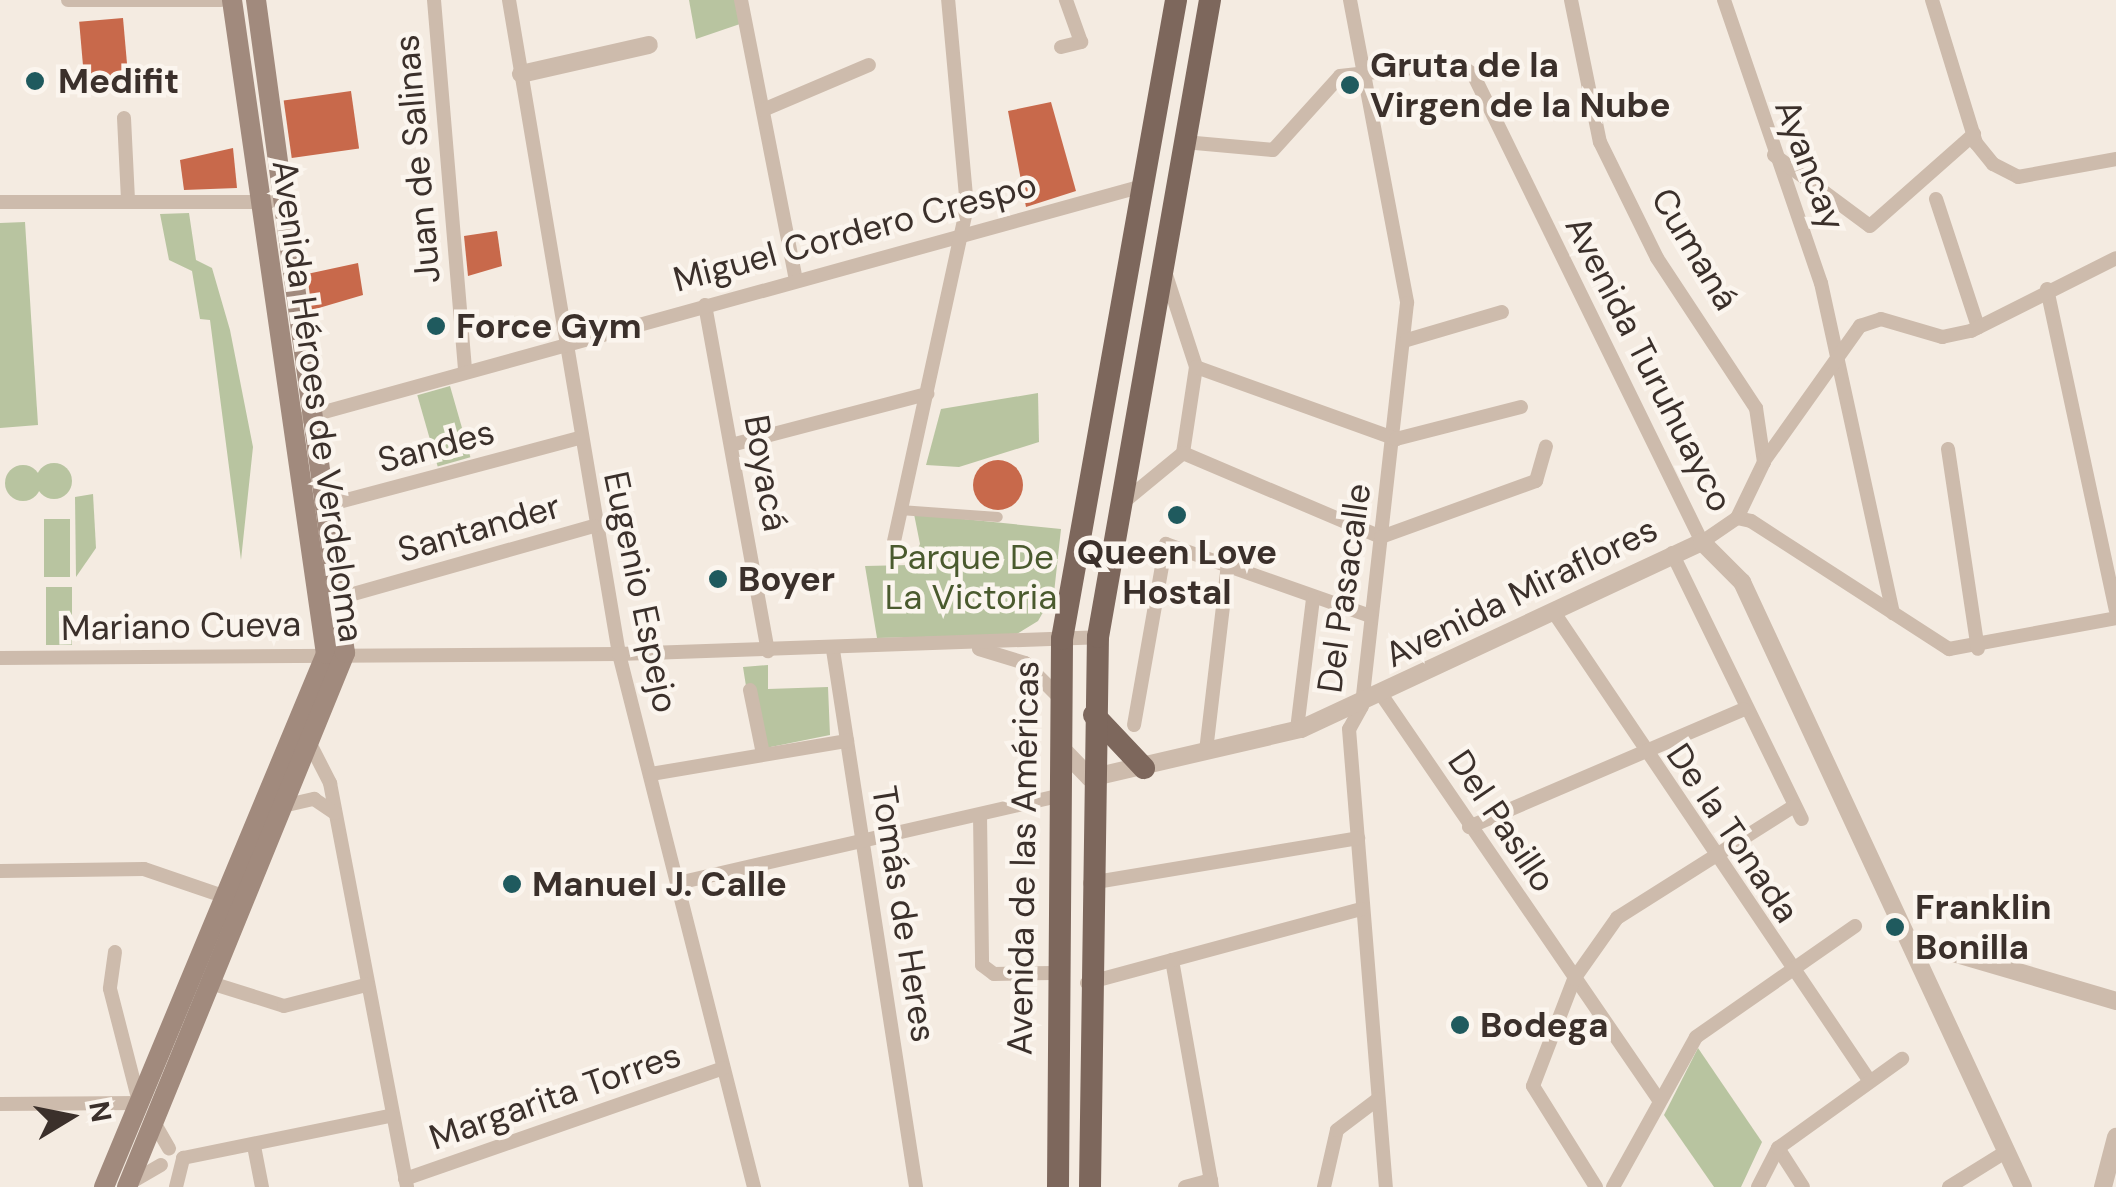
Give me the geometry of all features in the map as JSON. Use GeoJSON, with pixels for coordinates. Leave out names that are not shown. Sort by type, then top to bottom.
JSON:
{"type":"FeatureCollection","features":[{"type":"Feature","properties":{"kind":"main road","name":"Avenida Héroes de Verdeloma"},"geometry":{"type":"LineString","coordinates":[[232,0],[255,201],[304,417]]}},
{"type":"Feature","properties":{"kind":"main road","name":"Avenida Héroes de Verdeloma"},"geometry":{"type":"LineString","coordinates":[[127,1186],[287,805],[336,654],[256,0]]}},
{"type":"Feature","properties":{"kind":"main road","name":"Avenida de las Américas"},"geometry":{"type":"LineString","coordinates":[[1058,1187],[1052,973],[1062,639],[1176,0]]}},
{"type":"Feature","properties":{"kind":"main road","name":"Avenida de las Américas"},"geometry":{"type":"LineString","coordinates":[[1090,1187],[1086,984],[1090,778],[1098,637],[1210,0]]}},
{"type":"Feature","properties":{"kind":"main road"},"geometry":{"type":"LineString","coordinates":[[1094,715],[1144,768]]}},
{"type":"Feature","properties":{"kind":"main road","name":"Avenida Héroes de Verdeloma"},"geometry":{"type":"LineString","coordinates":[[104,1187],[230,899],[306,738]]}},
{"type":"Feature","properties":{"kind":"street"},"geometry":{"type":"LineString","coordinates":[[68,0],[221,0]]}},
{"type":"Feature","properties":{"kind":"street","name":"Juan de Salinas"},"geometry":{"type":"LineString","coordinates":[[434,0],[465,372]]}},
{"type":"Feature","properties":{"kind":"street","name":"Eugenio Espejo"},"geometry":{"type":"LineString","coordinates":[[510,0],[594,526],[619,654],[754,1187]]}},
{"type":"Feature","properties":{"kind":"street"},"geometry":{"type":"LineString","coordinates":[[741,0],[796,281]]}},
{"type":"Feature","properties":{"kind":"street"},"geometry":{"type":"LineString","coordinates":[[893,546],[963,232],[948,0]]}},
{"type":"Feature","properties":{"kind":"street"},"geometry":{"type":"LineString","coordinates":[[1061,47],[1082,42],[1066,0]]}},
{"type":"Feature","properties":{"kind":"street","name":"Del Pasacalle"},"geometry":{"type":"LineString","coordinates":[[1350,0],[1407,340],[1362,706],[1349,729],[1386,1187]]}},
{"type":"Feature","properties":{"kind":"street","name":"Cumaná"},"geometry":{"type":"LineString","coordinates":[[1571,0],[1600,142],[1658,258],[1750,391],[1764,462]]}},
{"type":"Feature","properties":{"kind":"street"},"geometry":{"type":"LineString","coordinates":[[1932,0],[1975,138],[2018,176],[2116,159]]}},
{"type":"Feature","properties":{"kind":"street","name":"Ayancay"},"geometry":{"type":"LineString","coordinates":[[1726,1],[1838,352],[1893,613]]}},
{"type":"Feature","properties":{"kind":"street"},"geometry":{"type":"LineString","coordinates":[[521,74],[650,45]]}},
{"type":"Feature","properties":{"kind":"street","name":"Avenida Turuhuayco"},"geometry":{"type":"LineString","coordinates":[[1184,142],[1273,150],[1324,90],[1362,71],[1457,63],[1473,74],[1702,542],[1742,582],[1916,942],[2023,1187]]}},
{"type":"Feature","properties":{"kind":"street"},"geometry":{"type":"LineString","coordinates":[[763,110],[869,65]]}},
{"type":"Feature","properties":{"kind":"street"},"geometry":{"type":"LineString","coordinates":[[124,118],[128,200]]}},
{"type":"Feature","properties":{"kind":"street"},"geometry":{"type":"LineString","coordinates":[[1773,155],[1870,226],[1975,138]]}},
{"type":"Feature","properties":{"kind":"street","name":"Miguel Cordero Crespo"},"geometry":{"type":"LineString","coordinates":[[304,417],[566,341],[1144,186]]}},
{"type":"Feature","properties":{"kind":"street"},"geometry":{"type":"LineString","coordinates":[[1936,199],[1978,328]]}},
{"type":"Feature","properties":{"kind":"street"},"geometry":{"type":"LineString","coordinates":[[0,202],[280,202]]}},
{"type":"Feature","properties":{"kind":"street"},"geometry":{"type":"LineString","coordinates":[[1119,506],[1184,453],[1196,368],[1162,258]]}},
{"type":"Feature","properties":{"kind":"street"},"geometry":{"type":"LineString","coordinates":[[2116,258],[1978,328],[1942,336],[1881,318],[1838,352],[1764,462],[1737,518],[1893,613],[1924,638],[1978,649],[2116,618]]}},
{"type":"Feature","properties":{"kind":"street"},"geometry":{"type":"LineString","coordinates":[[2048,290],[2116,610]]}},
{"type":"Feature","properties":{"kind":"street","name":"Boyacá"},"geometry":{"type":"LineString","coordinates":[[705,305],[768,651]]}},
{"type":"Feature","properties":{"kind":"street"},"geometry":{"type":"LineString","coordinates":[[1407,340],[1502,312]]}},
{"type":"Feature","properties":{"kind":"street"},"geometry":{"type":"LineString","coordinates":[[1196,368],[1396,439],[1521,406]]}},
{"type":"Feature","properties":{"kind":"street"},"geometry":{"type":"LineString","coordinates":[[731,445],[927,394]]}},
{"type":"Feature","properties":{"kind":"street","name":"Sandes"},"geometry":{"type":"LineString","coordinates":[[318,508],[580,438]]}},
{"type":"Feature","properties":{"kind":"street"},"geometry":{"type":"LineString","coordinates":[[1184,453],[1381,537],[1536,482],[1546,446]]}},
{"type":"Feature","properties":{"kind":"street"},"geometry":{"type":"LineString","coordinates":[[1948,449],[1978,649]]}},
{"type":"Feature","properties":{"kind":"street"},"geometry":{"type":"LineString","coordinates":[[900,510],[998,517]]}},
{"type":"Feature","properties":{"kind":"street","name":"Avenida Miraflores"},"geometry":{"type":"LineString","coordinates":[[1090,778],[1298,729],[1362,706],[1672,553],[1702,542],[1737,518]]}},
{"type":"Feature","properties":{"kind":"street","name":"Santander"},"geometry":{"type":"LineString","coordinates":[[331,600],[594,526]]}},
{"type":"Feature","properties":{"kind":"street"},"geometry":{"type":"LineString","coordinates":[[1134,725],[1159,551],[1180,542],[1313,598],[1371,616]]}},
{"type":"Feature","properties":{"kind":"street"},"geometry":{"type":"LineString","coordinates":[[1672,553],[1744,709],[1802,819]]}},
{"type":"Feature","properties":{"kind":"street"},"geometry":{"type":"LineString","coordinates":[[1206,751],[1228,563]]}},
{"type":"Feature","properties":{"kind":"street"},"geometry":{"type":"LineString","coordinates":[[1298,729],[1313,598]]}},
{"type":"Feature","properties":{"kind":"street","name":"De la Tonada"},"geometry":{"type":"LineString","coordinates":[[1555,614],[1642,753],[1869,1080]]}},
{"type":"Feature","properties":{"kind":"street","name":"Mariano Cueva"},"geometry":{"type":"LineString","coordinates":[[0,658],[833,650],[1098,637]]}},
{"type":"Feature","properties":{"kind":"street","name":"Mariano Cueva"},"geometry":{"type":"LineString","coordinates":[[964,646],[1025,663],[1060,702]]}},
{"type":"Feature","properties":{"kind":"street","name":"Tomás de Heres"},"geometry":{"type":"LineString","coordinates":[[833,650],[916,1187]]}},
{"type":"Feature","properties":{"kind":"street"},"geometry":{"type":"LineString","coordinates":[[750,690],[763,754]]}},
{"type":"Feature","properties":{"kind":"street","name":"Del Pasillo"},"geometry":{"type":"LineString","coordinates":[[1383,696],[1468,827],[1659,1100]]}},
{"type":"Feature","properties":{"kind":"street"},"geometry":{"type":"LineString","coordinates":[[1468,827],[1744,709]]}},
{"type":"Feature","properties":{"kind":"street"},"geometry":{"type":"LineString","coordinates":[[306,738],[336,813],[390,1116],[406,1183]]}},
{"type":"Feature","properties":{"kind":"street"},"geometry":{"type":"LineString","coordinates":[[1059,739],[1090,778]]}},
{"type":"Feature","properties":{"kind":"street"},"geometry":{"type":"LineString","coordinates":[[651,774],[847,740]]}},
{"type":"Feature","properties":{"kind":"street"},"geometry":{"type":"LineString","coordinates":[[678,883],[863,847],[1057,796]]}},
{"type":"Feature","properties":{"kind":"street"},"geometry":{"type":"LineString","coordinates":[[287,805],[314,799],[336,813]]}},
{"type":"Feature","properties":{"kind":"street"},"geometry":{"type":"LineString","coordinates":[[1596,1187],[1532,1086],[1574,979],[1617,918],[1794,806]]}},
{"type":"Feature","properties":{"kind":"street"},"geometry":{"type":"LineString","coordinates":[[980,816],[982,965],[994,974],[1052,973]]}},
{"type":"Feature","properties":{"kind":"street"},"geometry":{"type":"LineString","coordinates":[[1089,883],[1358,838]]}},
{"type":"Feature","properties":{"kind":"street"},"geometry":{"type":"LineString","coordinates":[[0,870],[144,869],[230,899]]}},
{"type":"Feature","properties":{"kind":"street"},"geometry":{"type":"LineString","coordinates":[[1086,984],[1361,909]]}},
{"type":"Feature","properties":{"kind":"street"},"geometry":{"type":"LineString","coordinates":[[1613,1187],[1696,1036],[1855,926]]}},
{"type":"Feature","properties":{"kind":"street"},"geometry":{"type":"LineString","coordinates":[[1916,942],[2116,1000]]}},
{"type":"Feature","properties":{"kind":"street"},"geometry":{"type":"LineString","coordinates":[[115,952],[110,989],[140,1103],[180,1164],[176,1187]]}},
{"type":"Feature","properties":{"kind":"street"},"geometry":{"type":"LineString","coordinates":[[1172,960],[1211,1184],[1185,1187]]}},
{"type":"Feature","properties":{"kind":"street"},"geometry":{"type":"LineString","coordinates":[[214,984],[284,1006],[366,985]]}},
{"type":"Feature","properties":{"kind":"street"},"geometry":{"type":"LineString","coordinates":[[1758,1187],[1778,1148],[1902,1059]]}},
{"type":"Feature","properties":{"kind":"street","name":"Margarita Torres"},"geometry":{"type":"LineString","coordinates":[[406,1183],[723,1068]]}},
{"type":"Feature","properties":{"kind":"street"},"geometry":{"type":"LineString","coordinates":[[1324,1187],[1337,1130],[1378,1098]]}},
{"type":"Feature","properties":{"kind":"street"},"geometry":{"type":"LineString","coordinates":[[0,1104],[140,1103]]}},
{"type":"Feature","properties":{"kind":"street","name":"Margarita Torres"},"geometry":{"type":"LineString","coordinates":[[180,1164],[390,1116]]}},
{"type":"Feature","properties":{"kind":"street"},"geometry":{"type":"LineString","coordinates":[[2103,1187],[2116,1137]]}},
{"type":"Feature","properties":{"kind":"street"},"geometry":{"type":"LineString","coordinates":[[254,1146],[262,1187]]}},
{"type":"Feature","properties":{"kind":"street"},"geometry":{"type":"LineString","coordinates":[[161,1165],[170,1148]]}},
{"type":"Feature","properties":{"kind":"street"},"geometry":{"type":"LineString","coordinates":[[1778,1148],[1804,1187]]}},
{"type":"Feature","properties":{"kind":"street"},"geometry":{"type":"LineString","coordinates":[[1949,1187],[2007,1151]]}},
{"type":"Feature","properties":{"kind":"street"},"geometry":{"type":"LineString","coordinates":[[127,1186],[161,1165],[180,1164]]}},
{"type":"Feature","properties":{"kind":"green space"},"geometry":{"type":"Polygon","coordinates":[[[689,0],[736,0],[740,24],[696,39],[689,0]]]}},
{"type":"Feature","properties":{"kind":"green space"},"geometry":{"type":"Polygon","coordinates":[[[189,213],[196,260],[212,268],[230,330],[253,447],[241,560],[210,320],[200,319],[192,271],[169,260],[160,214],[189,213]]]}},
{"type":"Feature","properties":{"kind":"green space"},"geometry":{"type":"Polygon","coordinates":[[[25,222],[38,425],[0,428],[0,223],[25,222]]]}},
{"type":"Feature","properties":{"kind":"green space"},"geometry":{"type":"Polygon","coordinates":[[[450,386],[470,457],[438,467],[417,395],[450,386]]]}},
{"type":"Feature","properties":{"kind":"green space"},"geometry":{"type":"Polygon","coordinates":[[[1038,393],[1039,442],[959,467],[926,465],[941,409],[1038,393]]]}},
{"type":"Feature","properties":{"kind":"green space"},"geometry":{"type":"Polygon","coordinates":[[[54,463],[67,468],[72,481],[67,494],[54,499],[41,494],[36,481],[41,468],[54,463]]]}},
{"type":"Feature","properties":{"kind":"green space"},"geometry":{"type":"Polygon","coordinates":[[[23,465],[36,470],[41,483],[36,496],[23,501],[10,496],[5,483],[10,470],[23,465]]]}},
{"type":"Feature","properties":{"kind":"green space"},"geometry":{"type":"Polygon","coordinates":[[[93,494],[96,548],[76,577],[75,497],[93,494]]]}},
{"type":"Feature","properties":{"kind":"green space","name":"Parque De La Victoria"},"geometry":{"type":"Polygon","coordinates":[[[914,514],[1061,529],[1054,593],[1038,621],[1015,635],[877,638],[865,566],[910,565],[920,544],[914,514]]]}},
{"type":"Feature","properties":{"kind":"green space"},"geometry":{"type":"Polygon","coordinates":[[[44,519],[70,519],[70,577],[44,577],[44,519]]]}},
{"type":"Feature","properties":{"kind":"green space"},"geometry":{"type":"Polygon","coordinates":[[[46,587],[72,587],[72,645],[46,645],[46,587]]]}},
{"type":"Feature","properties":{"kind":"green space"},"geometry":{"type":"Polygon","coordinates":[[[768,665],[768,689],[828,687],[830,735],[756,750],[743,667],[768,665]]]}},
{"type":"Feature","properties":{"kind":"green space"},"geometry":{"type":"Polygon","coordinates":[[[1698,1048],[1762,1142],[1741,1187],[1714,1187],[1664,1115],[1698,1048]]]}},
{"type":"Feature","properties":{"kind":"building"},"geometry":{"type":"Polygon","coordinates":[[[123,18],[129,86],[85,90],[79,22],[123,18]]]}},
{"type":"Feature","properties":{"kind":"building"},"geometry":{"type":"Polygon","coordinates":[[[351,91],[359,148],[292,158],[284,100],[351,91]]]}},
{"type":"Feature","properties":{"kind":"building"},"geometry":{"type":"Polygon","coordinates":[[[1051,102],[1076,191],[1026,207],[1008,111],[1051,102]]]}},
{"type":"Feature","properties":{"kind":"building"},"geometry":{"type":"Polygon","coordinates":[[[233,148],[237,188],[184,190],[180,160],[233,148]]]}},
{"type":"Feature","properties":{"kind":"building"},"geometry":{"type":"Polygon","coordinates":[[[497,231],[502,266],[468,276],[464,236],[497,231]]]}},
{"type":"Feature","properties":{"kind":"building"},"geometry":{"type":"Polygon","coordinates":[[[358,263],[363,295],[312,310],[307,274],[358,263]]]}},
{"type":"Feature","properties":{"kind":"building"},"geometry":{"type":"Polygon","coordinates":[[[998,460],[1016,467],[1023,485],[1016,503],[998,510],[980,503],[973,485],[980,467],[998,460]]]}},
{"type":"Feature","properties":{"kind":"place","name":"Medifit"},"geometry":{"type":"Point","coordinates":[35,81]}},
{"type":"Feature","properties":{"kind":"place","name":"Gruta de la Virgen de la Nube"},"geometry":{"type":"Point","coordinates":[1350,85]}},
{"type":"Feature","properties":{"kind":"place","name":"Force Gym"},"geometry":{"type":"Point","coordinates":[436,326]}},
{"type":"Feature","properties":{"kind":"place","name":"Queen Love Hostal"},"geometry":{"type":"Point","coordinates":[1177,515]}},
{"type":"Feature","properties":{"kind":"place","name":"Boyer"},"geometry":{"type":"Point","coordinates":[718,579]}},
{"type":"Feature","properties":{"kind":"place","name":"Manuel J. Calle"},"geometry":{"type":"Point","coordinates":[512,884]}},
{"type":"Feature","properties":{"kind":"place","name":"Franklin Bonilla"},"geometry":{"type":"Point","coordinates":[1895,927]}},
{"type":"Feature","properties":{"kind":"place","name":"Bodega"},"geometry":{"type":"Point","coordinates":[1460,1025]}}]}
